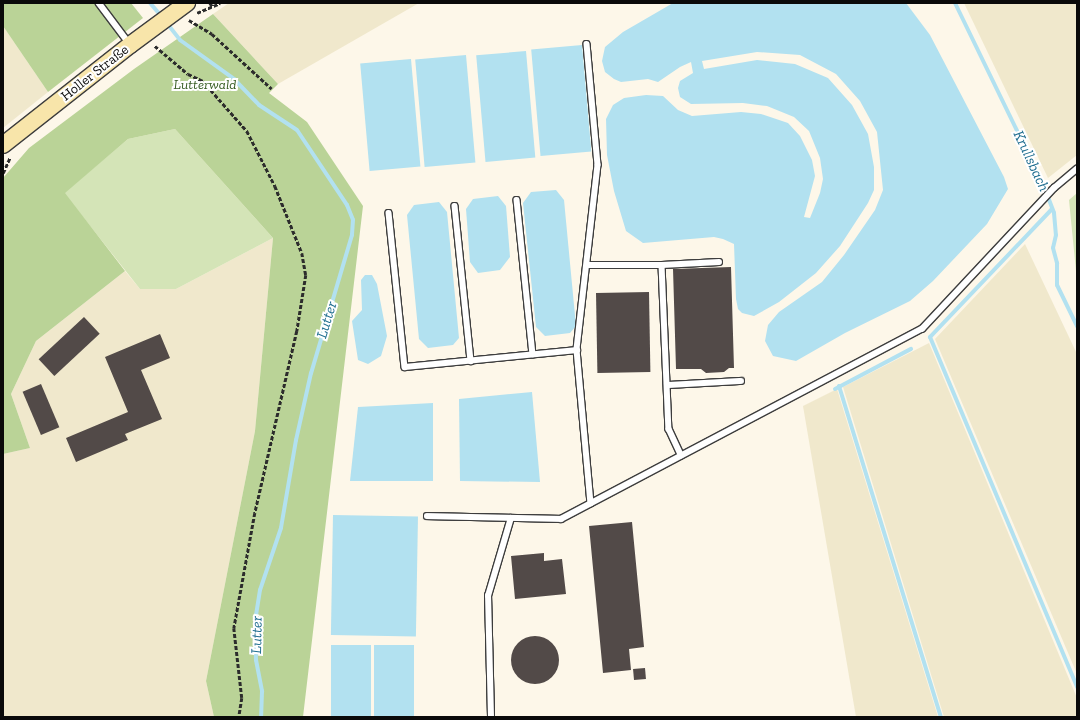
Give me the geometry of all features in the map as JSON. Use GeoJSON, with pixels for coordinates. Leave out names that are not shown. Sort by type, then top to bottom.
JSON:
{"type":"FeatureCollection","features":[{"type":"Feature","properties":{"kind":"street","name":"Holler Straße"},"geometry":{"type":"LineString","coordinates":[[3,145],[152,29],[187,15]]}},
{"type":"Feature","properties":{"kind":"lane"},"geometry":{"type":"LineString","coordinates":[[99,3],[130,45]]}},
{"type":"Feature","properties":{"kind":"lane"},"geometry":{"type":"LineString","coordinates":[[587,44],[598,165],[577,350],[591,503]]}},
{"type":"Feature","properties":{"kind":"lane"},"geometry":{"type":"LineString","coordinates":[[427,516],[561,519],[922,329],[1043,199],[1077,169]]}},
{"type":"Feature","properties":{"kind":"lane"},"geometry":{"type":"LineString","coordinates":[[517,200],[533,354]]}},
{"type":"Feature","properties":{"kind":"lane"},"geometry":{"type":"LineString","coordinates":[[455,206],[471,361]]}},
{"type":"Feature","properties":{"kind":"lane"},"geometry":{"type":"LineString","coordinates":[[389,213],[405,368],[577,350]]}},
{"type":"Feature","properties":{"kind":"lane"},"geometry":{"type":"LineString","coordinates":[[587,265],[662,265],[719,262]]}},
{"type":"Feature","properties":{"kind":"lane"},"geometry":{"type":"LineString","coordinates":[[662,265],[669,429],[681,455]]}},
{"type":"Feature","properties":{"kind":"lane"},"geometry":{"type":"LineString","coordinates":[[667,385],[741,381]]}},
{"type":"Feature","properties":{"kind":"lane"},"geometry":{"type":"LineString","coordinates":[[491,717],[488,596],[511,518]]}},
{"type":"Feature","properties":{"kind":"path"},"geometry":{"type":"LineString","coordinates":[[210,3],[213,7]]}},
{"type":"Feature","properties":{"kind":"path"},"geometry":{"type":"LineString","coordinates":[[187,15],[213,7],[220,3]]}},
{"type":"Feature","properties":{"kind":"path"},"geometry":{"type":"LineString","coordinates":[[187,15],[212,34],[272,89]]}},
{"type":"Feature","properties":{"kind":"path"},"geometry":{"type":"LineString","coordinates":[[155,46],[188,74],[202,81],[247,131],[275,186],[302,253],[306,275],[297,331],[255,513],[234,628],[242,698],[239,717]]}},
{"type":"Feature","properties":{"kind":"shaded area"},"geometry":{"type":"Polygon","coordinates":[[[229,3],[419,3],[278,84],[213,14],[229,3]]]}},
{"type":"Feature","properties":{"kind":"shaded area"},"geometry":{"type":"Polygon","coordinates":[[[964,3],[1077,3],[1077,155],[1048,178],[964,3]]]}},
{"type":"Feature","properties":{"kind":"shaded area"},"geometry":{"type":"Polygon","coordinates":[[[3,26],[48,92],[3,128],[3,26]]]}},
{"type":"Feature","properties":{"kind":"shaded area"},"geometry":{"type":"Polygon","coordinates":[[[273,238],[255,431],[206,681],[214,717],[3,717],[3,454],[30,448],[11,394],[36,341],[125,271],[140,289],[176,289],[273,238]]]}},
{"type":"Feature","properties":{"kind":"shaded area"},"geometry":{"type":"Polygon","coordinates":[[[1025,244],[1077,354],[1077,674],[935,339],[1025,244]]]}},
{"type":"Feature","properties":{"kind":"shaded area"},"geometry":{"type":"Polygon","coordinates":[[[929,343],[1077,698],[1077,717],[944,717],[843,387],[929,343]]]}},
{"type":"Feature","properties":{"kind":"shaded area"},"geometry":{"type":"Polygon","coordinates":[[[837,389],[938,717],[856,717],[803,406],[837,389]]]}},
{"type":"Feature","properties":{"kind":"green space"},"geometry":{"type":"Polygon","coordinates":[[[3,3],[131,3],[143,18],[48,92],[3,26],[3,3]]]}},
{"type":"Feature","properties":{"kind":"green space","name":"Lutterwald"},"geometry":{"type":"Polygon","coordinates":[[[213,14],[278,84],[269,93],[307,122],[363,206],[303,717],[214,717],[206,681],[255,431],[273,238],[175,129],[128,139],[65,193],[125,271],[36,341],[11,394],[30,448],[3,454],[3,178],[29,148],[134,69],[213,14]]]}},
{"type":"Feature","properties":{"kind":"green space"},"geometry":{"type":"Polygon","coordinates":[[[175,129],[273,238],[176,289],[140,289],[64,193],[128,139],[175,129]]]}},
{"type":"Feature","properties":{"kind":"green space"},"geometry":{"type":"Polygon","coordinates":[[[1077,193],[1077,281],[1069,200],[1077,193]]]}},
{"type":"Feature","properties":{"kind":"water"},"geometry":{"type":"Polygon","coordinates":[[[673,3],[906,3],[930,35],[1004,177],[1008,189],[987,224],[933,281],[910,301],[845,333],[796,361],[773,356],[765,341],[768,325],[779,312],[822,282],[844,255],[875,210],[883,190],[877,132],[860,101],[836,74],[800,55],[757,52],[702,61],[704,69],[757,60],[795,64],[828,78],[852,105],[868,134],[874,167],[874,190],[868,203],[840,246],[816,273],[779,302],[754,316],[742,313],[738,309],[736,299],[734,244],[714,237],[643,243],[626,231],[614,191],[607,155],[606,119],[613,105],[624,98],[646,95],[663,96],[678,110],[692,116],[741,112],[761,114],[788,123],[800,136],[812,160],[815,176],[804,217],[810,218],[820,193],[823,179],[820,158],[809,131],[794,117],[767,106],[743,103],[691,104],[680,97],[678,88],[680,81],[693,73],[691,62],[680,67],[658,82],[648,79],[621,82],[605,72],[602,61],[605,47],[623,32],[673,3]]]}},
{"type":"Feature","properties":{"kind":"water"},"geometry":{"type":"Polygon","coordinates":[[[582,45],[591,152],[541,156],[531,49],[582,45]]]}},
{"type":"Feature","properties":{"kind":"water"},"geometry":{"type":"Polygon","coordinates":[[[526,51],[535,158],[486,162],[476,55],[526,51]]]}},
{"type":"Feature","properties":{"kind":"water"},"geometry":{"type":"Polygon","coordinates":[[[466,55],[475,163],[425,167],[415,59],[466,55]]]}},
{"type":"Feature","properties":{"kind":"water"},"geometry":{"type":"Polygon","coordinates":[[[411,59],[420,167],[370,171],[360,63],[411,59]]]}},
{"type":"Feature","properties":{"kind":"water"},"geometry":{"type":"Polygon","coordinates":[[[556,190],[564,200],[576,326],[570,333],[545,336],[536,327],[523,203],[531,192],[556,190]]]}},
{"type":"Feature","properties":{"kind":"water"},"geometry":{"type":"Polygon","coordinates":[[[498,196],[506,206],[510,257],[500,270],[478,273],[470,262],[466,209],[473,199],[498,196]]]}},
{"type":"Feature","properties":{"kind":"water"},"geometry":{"type":"Polygon","coordinates":[[[439,202],[447,212],[459,338],[453,345],[428,348],[419,339],[407,215],[414,205],[439,202]]]}},
{"type":"Feature","properties":{"kind":"water"},"geometry":{"type":"Polygon","coordinates":[[[365,275],[372,275],[377,284],[387,336],[381,356],[368,364],[358,360],[352,321],[362,310],[361,280],[365,275]]]}},
{"type":"Feature","properties":{"kind":"water"},"geometry":{"type":"Polygon","coordinates":[[[532,392],[540,482],[460,481],[459,399],[532,392]]]}},
{"type":"Feature","properties":{"kind":"water"},"geometry":{"type":"Polygon","coordinates":[[[433,403],[433,481],[350,481],[358,407],[433,403]]]}},
{"type":"Feature","properties":{"kind":"water"},"geometry":{"type":"Polygon","coordinates":[[[333,515],[418,516],[416,636],[331,635],[333,515]]]}},
{"type":"Feature","properties":{"kind":"water"},"geometry":{"type":"Polygon","coordinates":[[[331,645],[371,645],[371,717],[331,717],[331,645]]]}},
{"type":"Feature","properties":{"kind":"water"},"geometry":{"type":"Polygon","coordinates":[[[374,645],[414,645],[414,717],[374,717],[374,645]]]}},
{"type":"Feature","properties":{"kind":"building"},"geometry":{"type":"Polygon","coordinates":[[[731,267],[734,368],[729,368],[724,372],[706,373],[701,369],[676,369],[673,269],[731,267]]]}},
{"type":"Feature","properties":{"kind":"building"},"geometry":{"type":"Polygon","coordinates":[[[649,292],[650,372],[597,373],[596,293],[649,292]]]}},
{"type":"Feature","properties":{"kind":"building"},"geometry":{"type":"Polygon","coordinates":[[[84,317],[100,334],[54,376],[39,359],[84,317]]]}},
{"type":"Feature","properties":{"kind":"building"},"geometry":{"type":"Polygon","coordinates":[[[160,334],[170,358],[141,370],[162,419],[125,434],[128,440],[76,462],[66,438],[128,412],[105,357],[160,334]]]}},
{"type":"Feature","properties":{"kind":"building"},"geometry":{"type":"Polygon","coordinates":[[[41,384],[59,427],[41,435],[23,392],[41,384]]]}},
{"type":"Feature","properties":{"kind":"building"},"geometry":{"type":"Polygon","coordinates":[[[632,522],[644,647],[629,649],[631,670],[603,673],[589,526],[632,522]]]}},
{"type":"Feature","properties":{"kind":"building"},"geometry":{"type":"Polygon","coordinates":[[[544,553],[544,561],[562,559],[566,594],[515,599],[511,556],[544,553]]]}},
{"type":"Feature","properties":{"kind":"building"},"geometry":{"type":"Polygon","coordinates":[[[535,636],[544,638],[552,643],[557,651],[559,660],[557,669],[552,677],[544,682],[535,684],[526,682],[518,677],[513,669],[511,660],[513,651],[518,643],[526,638],[535,636]]]}},
{"type":"Feature","properties":{"kind":"building"},"geometry":{"type":"Polygon","coordinates":[[[645,668],[646,679],[634,680],[633,669],[645,668]]]}},
{"type":"Feature","properties":{"kind":"waterway","name":"Lutter"},"geometry":{"type":"LineString","coordinates":[[150,3],[162,17]]}},
{"type":"Feature","properties":{"kind":"waterway","name":"Krullsbach"},"geometry":{"type":"LineString","coordinates":[[955,3],[1043,184],[1054,213],[1056,235],[1053,248],[1057,263],[1057,285],[1077,326]]}},
{"type":"Feature","properties":{"kind":"waterway","name":"Lutter"},"geometry":{"type":"LineString","coordinates":[[166,22],[180,40],[234,79],[259,105],[297,130],[347,205],[353,220],[352,235],[311,373],[296,440],[281,528],[260,590],[255,620],[256,660],[262,691],[261,717]]}},
{"type":"Feature","properties":{"kind":"waterway"},"geometry":{"type":"LineString","coordinates":[[1052,209],[930,337],[1077,687]]}},
{"type":"Feature","properties":{"kind":"waterway"},"geometry":{"type":"LineString","coordinates":[[835,389],[911,349]]}},
{"type":"Feature","properties":{"kind":"waterway"},"geometry":{"type":"LineString","coordinates":[[839,386],[941,717]]}}]}
